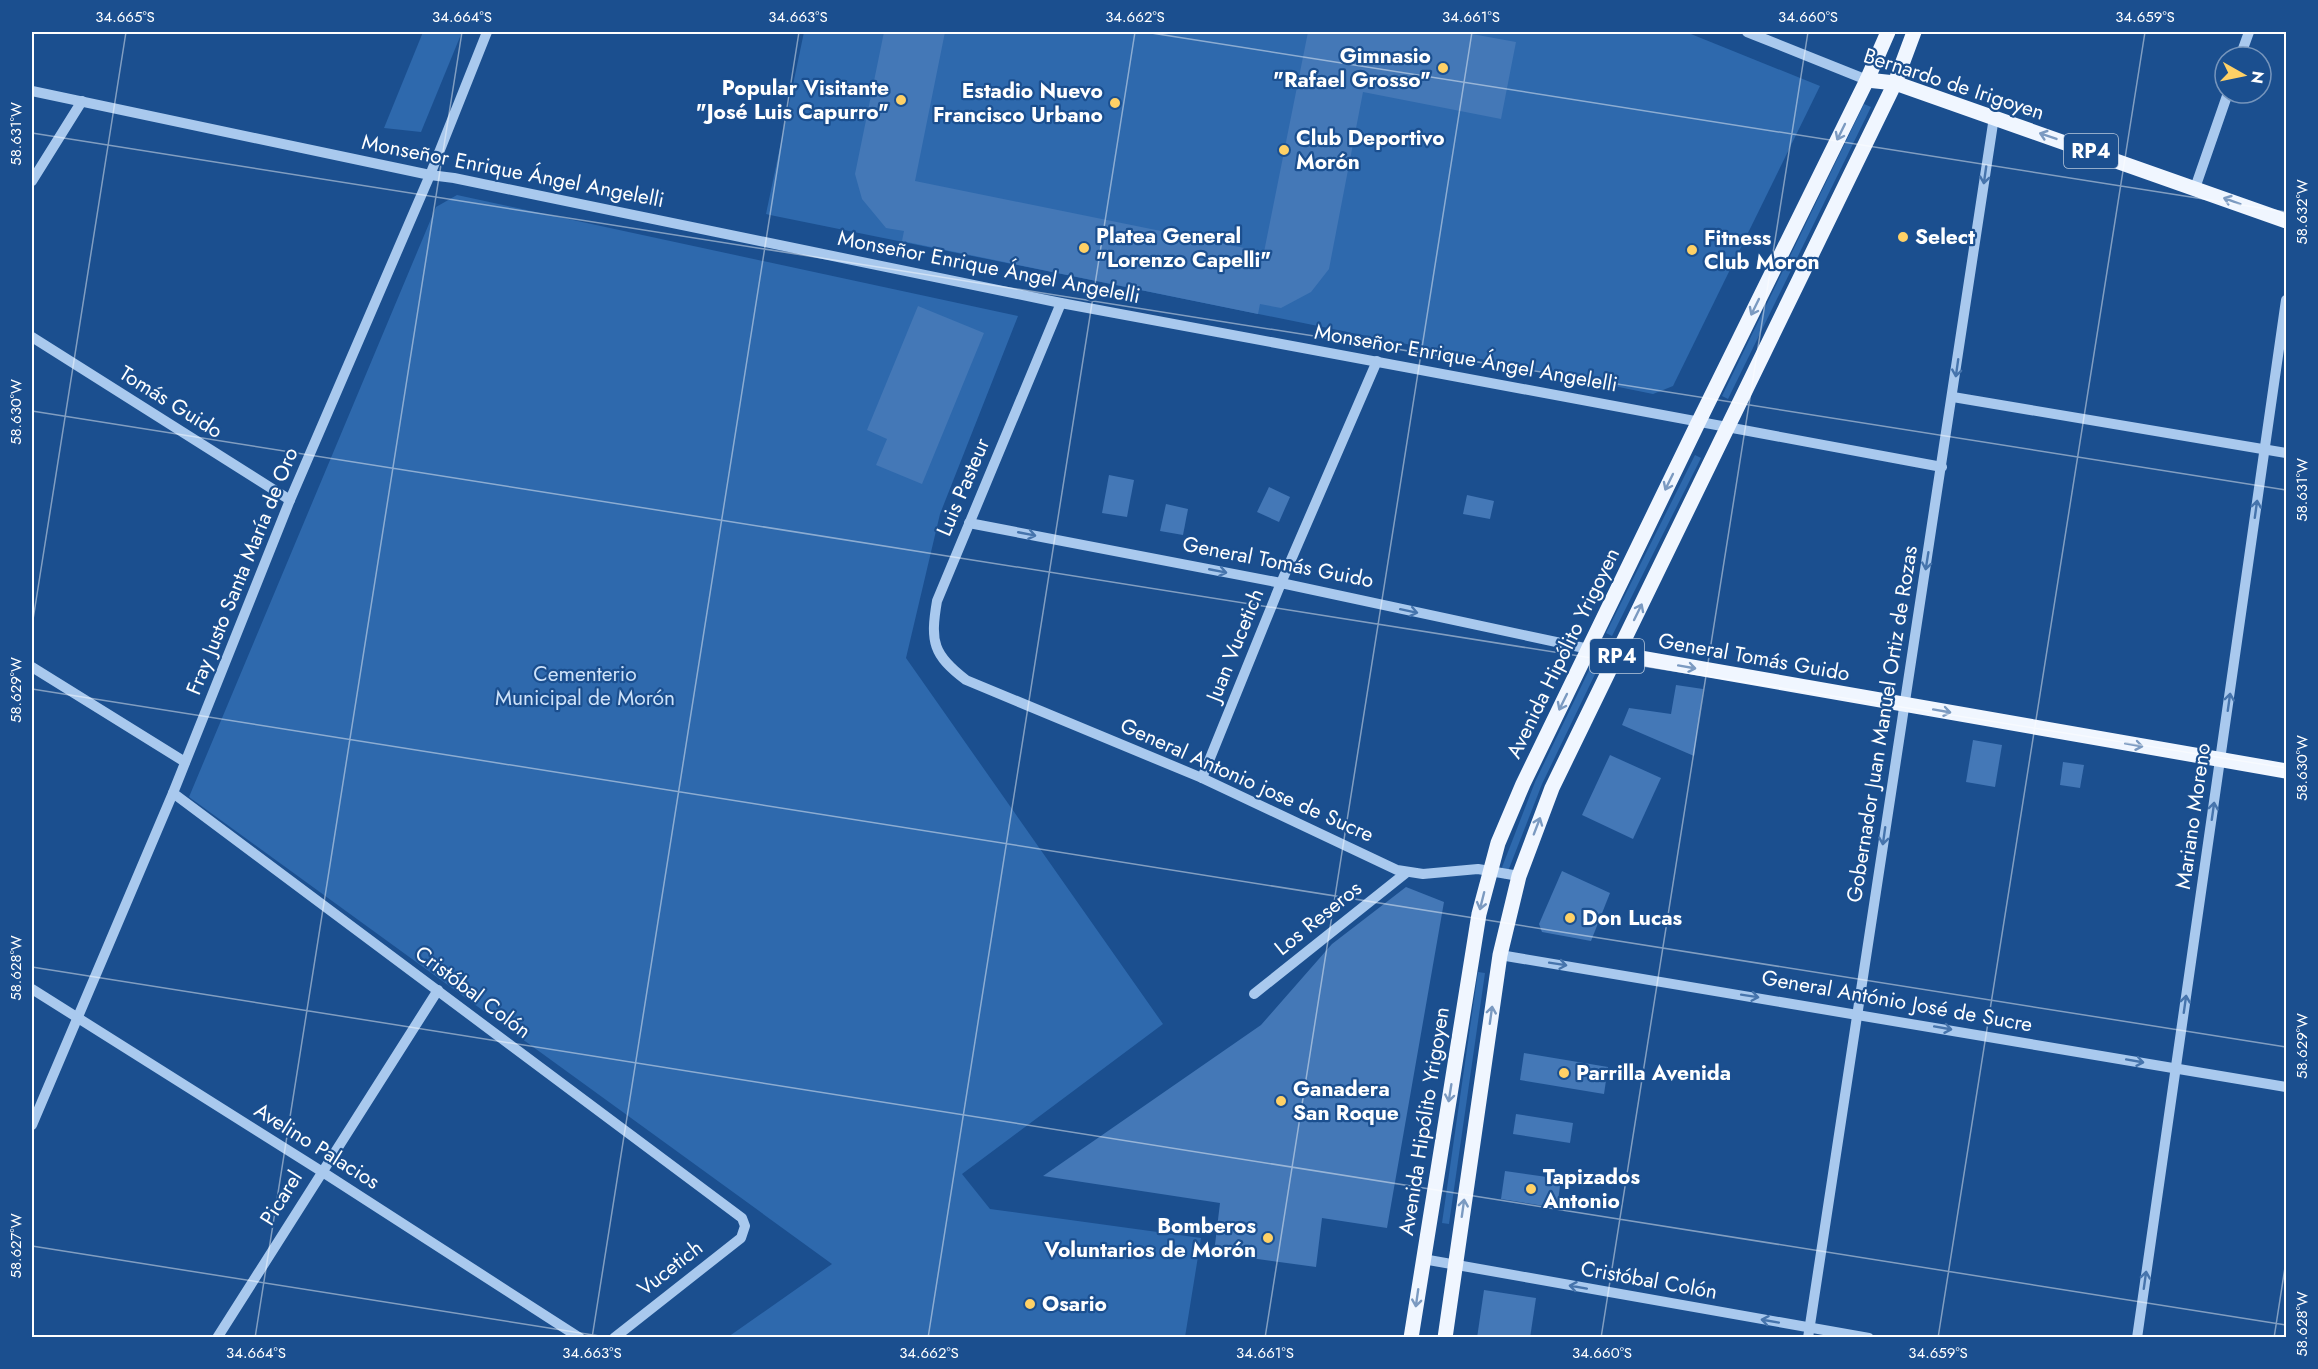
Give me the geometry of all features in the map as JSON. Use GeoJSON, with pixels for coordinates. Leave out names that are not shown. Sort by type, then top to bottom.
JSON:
{"type":"FeatureCollection","features":[{"type":"Feature","properties":{"kind":"main road","name":"Avenida Hipólito Yrigoyen"},"geometry":{"type":"LineString","coordinates":[[1412,1338],[1479,914],[1498,843],[1523,784],[1867,80],[1888,32]]}},
{"type":"Feature","properties":{"kind":"main road"},"geometry":{"type":"LineString","coordinates":[[1895,83],[1914,32]]}},
{"type":"Feature","properties":{"kind":"main road","name":"Bernardo de Irigoyen"},"geometry":{"type":"LineString","coordinates":[[1867,80],[1895,83],[2286,221]]}},
{"type":"Feature","properties":{"kind":"main road","name":"RP4"},"geometry":{"type":"LineString","coordinates":[[1445,1338],[1500,955],[1519,876],[1552,788],[1895,83]]}},
{"type":"Feature","properties":{"kind":"main road","name":"General Tomás Guido"},"geometry":{"type":"LineString","coordinates":[[1589,649],[2286,771]]}},
{"type":"Feature","properties":{"kind":"street","name":"Fray Justo Santa María de Oro"},"geometry":{"type":"LineString","coordinates":[[32,1125],[185,762],[290,500],[430,175],[487,32]]}},
{"type":"Feature","properties":{"kind":"street","name":"Bernardo de Irigoyen"},"geometry":{"type":"LineString","coordinates":[[1746,32],[1867,80]]}},
{"type":"Feature","properties":{"kind":"street","name":"Monseñor Enrique Ángel Angelelli"},"geometry":{"type":"LineString","coordinates":[[32,91],[430,175],[454,178],[1061,303],[1699,421],[1727,429],[1942,467]]}},
{"type":"Feature","properties":{"kind":"street"},"geometry":{"type":"LineString","coordinates":[[32,181],[82,101]]}},
{"type":"Feature","properties":{"kind":"street"},"geometry":{"type":"LineString","coordinates":[[2195,188],[2224,105]]}},
{"type":"Feature","properties":{"kind":"street","name":"Gobernador Juan Manuel Ortiz de Rozas"},"geometry":{"type":"LineString","coordinates":[[1809,1333],[1994,117]]}},
{"type":"Feature","properties":{"kind":"street","name":"Mariano Moreno"},"geometry":{"type":"LineString","coordinates":[[2137,1338],[2286,300]]}},
{"type":"Feature","properties":{"kind":"street","name":"Luis Pasteur"},"geometry":{"type":"LineString","coordinates":[[966,680],[943,661],[935,645],[933,626],[937,602],[1061,303]]}},
{"type":"Feature","properties":{"kind":"street","name":"Tomás Guido"},"geometry":{"type":"LineString","coordinates":[[32,338],[290,500]]}},
{"type":"Feature","properties":{"kind":"street","name":"Juan Vucetich"},"geometry":{"type":"LineString","coordinates":[[1202,778],[1281,583],[1377,361]]}},
{"type":"Feature","properties":{"kind":"street"},"geometry":{"type":"LineString","coordinates":[[1953,397],[2286,453]]}},
{"type":"Feature","properties":{"kind":"street","name":"General Tomás Guido"},"geometry":{"type":"LineString","coordinates":[[969,523],[1281,583],[1589,649]]}},
{"type":"Feature","properties":{"kind":"street"},"geometry":{"type":"LineString","coordinates":[[32,667],[185,762]]}},
{"type":"Feature","properties":{"kind":"street","name":"General Antonio jose de Sucre"},"geometry":{"type":"LineString","coordinates":[[966,680],[1202,778],[1381,863],[1407,872],[1424,874],[1467,869],[1490,870],[1519,876]]}},
{"type":"Feature","properties":{"kind":"street","name":"Cristóbal Colón"},"geometry":{"type":"LineString","coordinates":[[172,793],[742,1218],[745,1226]]}},
{"type":"Feature","properties":{"kind":"street","name":"Los Reseros"},"geometry":{"type":"LineString","coordinates":[[1254,994],[1407,872]]}},
{"type":"Feature","properties":{"kind":"street","name":"General António José de Sucre"},"geometry":{"type":"LineString","coordinates":[[1500,955],[1858,1013],[2286,1087]]}},
{"type":"Feature","properties":{"kind":"street","name":"Avelino Palacios"},"geometry":{"type":"LineString","coordinates":[[32,989],[580,1338]]}},
{"type":"Feature","properties":{"kind":"street","name":"Picarel"},"geometry":{"type":"LineString","coordinates":[[217,1338],[438,990]]}},
{"type":"Feature","properties":{"kind":"street","name":"Vucetich"},"geometry":{"type":"LineString","coordinates":[[614,1338],[741,1238],[745,1226]]}},
{"type":"Feature","properties":{"kind":"street","name":"Cristóbal Colón"},"geometry":{"type":"LineString","coordinates":[[1423,1259],[1809,1333],[1869,1338]]}},
{"type":"Feature","properties":{"kind":"green space"},"geometry":{"type":"Polygon","coordinates":[[[423,32],[462,32],[421,132],[384,128],[423,32]]]}},
{"type":"Feature","properties":{"kind":"green space","name":"Club Deportivo Morón"},"geometry":{"type":"Polygon","coordinates":[[[804,32],[1686,32],[1820,86],[1673,386],[1653,394],[766,214],[804,32]]]}},
{"type":"Feature","properties":{"kind":"green space"},"geometry":{"type":"Polygon","coordinates":[[[1864,104],[1871,107],[1728,399],[1722,396],[1864,104]]]}},
{"type":"Feature","properties":{"kind":"green space","name":"Cementerio Municipal de Morón"},"geometry":{"type":"Polygon","coordinates":[[[457,195],[1018,316],[940,514],[906,658],[1163,1024],[962,1174],[990,1209],[1201,1238],[1185,1337],[728,1337],[832,1264],[189,797],[436,207],[457,195]]]}},
{"type":"Feature","properties":{"kind":"green space"},"geometry":{"type":"Polygon","coordinates":[[[1695,455],[1701,458],[1612,636],[1606,633],[1695,455]]]}},
{"type":"Feature","properties":{"kind":"green space"},"geometry":{"type":"Polygon","coordinates":[[[1593,662],[1599,666],[1542,784],[1505,879],[1499,875],[1535,782],[1593,662]]]}},
{"type":"Feature","properties":{"kind":"green space"},"geometry":{"type":"Polygon","coordinates":[[[1478,972],[1485,973],[1449,1224],[1442,1223],[1478,972]]]}},
{"type":"Feature","properties":{"kind":"building"},"geometry":{"type":"Polygon","coordinates":[[[884,32],[945,32],[915,181],[1264,252],[1308,32],[1461,32],[1516,42],[1501,119],[1363,92],[1329,269],[1311,292],[1281,308],[1260,304],[1258,314],[902,241],[904,231],[886,228],[862,199],[855,174],[884,32]]]}},
{"type":"Feature","properties":{"kind":"building"},"geometry":{"type":"Polygon","coordinates":[[[918,306],[984,333],[922,484],[876,465],[887,439],[867,430],[918,306]]]}},
{"type":"Feature","properties":{"kind":"building"},"geometry":{"type":"Polygon","coordinates":[[[1109,475],[1134,480],[1127,517],[1102,513],[1109,475]]]}},
{"type":"Feature","properties":{"kind":"building"},"geometry":{"type":"Polygon","coordinates":[[[1269,487],[1290,497],[1279,522],[1257,512],[1269,487]]]}},
{"type":"Feature","properties":{"kind":"building"},"geometry":{"type":"Polygon","coordinates":[[[1467,495],[1494,501],[1490,519],[1463,514],[1467,495]]]}},
{"type":"Feature","properties":{"kind":"building"},"geometry":{"type":"Polygon","coordinates":[[[1166,504],[1188,509],[1183,535],[1160,531],[1166,504]]]}},
{"type":"Feature","properties":{"kind":"building"},"geometry":{"type":"Polygon","coordinates":[[[1676,685],[1703,689],[1694,756],[1622,725],[1629,708],[1671,714],[1676,685]]]}},
{"type":"Feature","properties":{"kind":"building"},"geometry":{"type":"Polygon","coordinates":[[[1973,740],[2002,745],[1995,787],[1966,782],[1973,740]]]}},
{"type":"Feature","properties":{"kind":"building"},"geometry":{"type":"Polygon","coordinates":[[[1610,755],[1661,778],[1633,839],[1582,815],[1610,755]]]}},
{"type":"Feature","properties":{"kind":"building"},"geometry":{"type":"Polygon","coordinates":[[[2063,762],[2084,765],[2080,788],[2060,785],[2063,762]]]}},
{"type":"Feature","properties":{"kind":"building","name":"Don Lucas"},"geometry":{"type":"Polygon","coordinates":[[[1562,871],[1610,893],[1591,941],[1542,932],[1539,924],[1562,871]]]}},
{"type":"Feature","properties":{"kind":"building","name":"Ganadera San Roque"},"geometry":{"type":"Polygon","coordinates":[[[1406,887],[1444,902],[1387,1228],[1322,1218],[1316,1267],[1214,1253],[1220,1203],[1043,1176],[1261,1025],[1332,944],[1406,887]]]}},
{"type":"Feature","properties":{"kind":"building","name":"Parrilla Avenida"},"geometry":{"type":"Polygon","coordinates":[[[1524,1053],[1608,1067],[1604,1094],[1520,1080],[1524,1053]]]}},
{"type":"Feature","properties":{"kind":"building"},"geometry":{"type":"Polygon","coordinates":[[[1516,1114],[1573,1123],[1570,1143],[1513,1134],[1516,1114]]]}},
{"type":"Feature","properties":{"kind":"building","name":"Tapizados Antonio"},"geometry":{"type":"Polygon","coordinates":[[[1505,1171],[1561,1179],[1557,1208],[1501,1199],[1505,1171]]]}},
{"type":"Feature","properties":{"kind":"building"},"geometry":{"type":"Polygon","coordinates":[[[1484,1290],[1536,1298],[1530,1338],[1477,1338],[1484,1290]]]}},
{"type":"Feature","properties":{"kind":"place","name":"Gimnasio \"Rafael Grosso\""},"geometry":{"type":"Point","coordinates":[1443,68]}},
{"type":"Feature","properties":{"kind":"place","name":"Popular Visitante \"José Luis Capurro\""},"geometry":{"type":"Point","coordinates":[901,100]}},
{"type":"Feature","properties":{"kind":"place","name":"Estadio Nuevo Francisco Urbano"},"geometry":{"type":"Point","coordinates":[1115,103]}},
{"type":"Feature","properties":{"kind":"place","name":"Club Deportivo Morón"},"geometry":{"type":"Point","coordinates":[1284,150]}},
{"type":"Feature","properties":{"kind":"place","name":"Select"},"geometry":{"type":"Point","coordinates":[1903,237]}},
{"type":"Feature","properties":{"kind":"place","name":"Platea General \"Lorenzo Capelli\""},"geometry":{"type":"Point","coordinates":[1084,248]}},
{"type":"Feature","properties":{"kind":"place","name":"Fitness Club Moron"},"geometry":{"type":"Point","coordinates":[1692,250]}},
{"type":"Feature","properties":{"kind":"place","name":"Don Lucas"},"geometry":{"type":"Point","coordinates":[1570,918]}},
{"type":"Feature","properties":{"kind":"place","name":"Parrilla Avenida"},"geometry":{"type":"Point","coordinates":[1564,1073]}},
{"type":"Feature","properties":{"kind":"place","name":"Ganadera San Roque"},"geometry":{"type":"Point","coordinates":[1281,1101]}},
{"type":"Feature","properties":{"kind":"place","name":"Tapizados Antonio"},"geometry":{"type":"Point","coordinates":[1531,1189]}},
{"type":"Feature","properties":{"kind":"place","name":"Bomberos Voluntarios de Morón"},"geometry":{"type":"Point","coordinates":[1268,1238]}},
{"type":"Feature","properties":{"kind":"place","name":"Osario"},"geometry":{"type":"Point","coordinates":[1030,1304]}}]}
